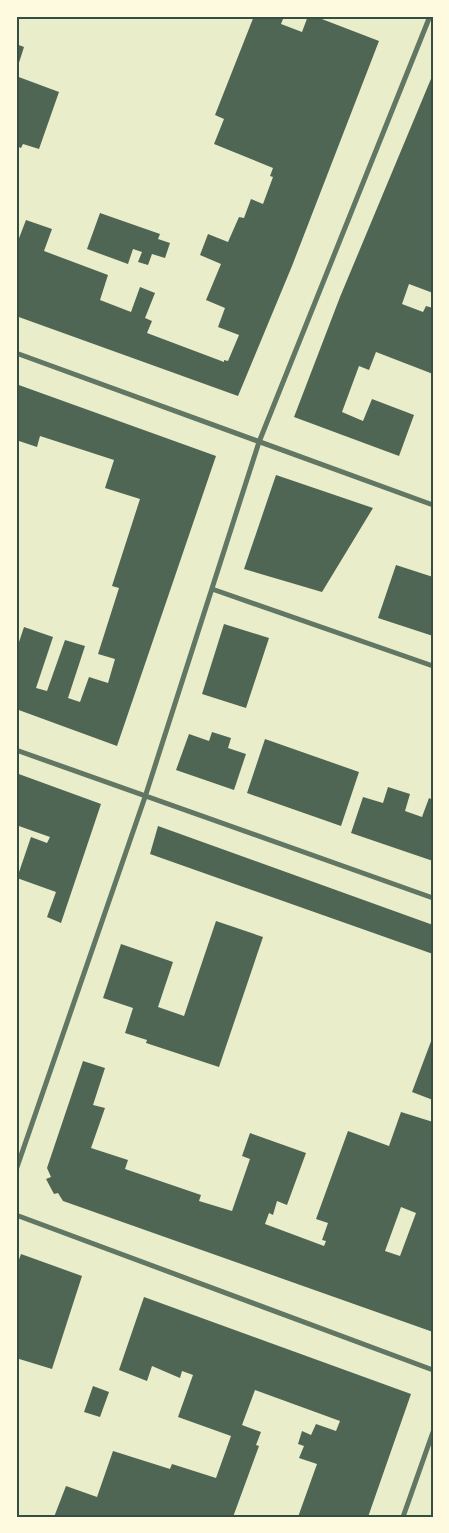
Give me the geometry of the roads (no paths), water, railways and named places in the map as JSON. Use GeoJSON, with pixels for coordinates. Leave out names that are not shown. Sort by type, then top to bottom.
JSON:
{"type":"FeatureCollection","features":[{"type":"Feature","properties":{"kind":"street"},"geometry":{"type":"LineString","coordinates":[[16,1170],[145,797],[259,442],[430,16]]}},
{"type":"Feature","properties":{"kind":"street"},"geometry":{"type":"LineString","coordinates":[[16,353],[433,505]]}},
{"type":"Feature","properties":{"kind":"street"},"geometry":{"type":"LineString","coordinates":[[212,589],[433,666]]}},
{"type":"Feature","properties":{"kind":"street"},"geometry":{"type":"LineString","coordinates":[[16,750],[433,898]]}},
{"type":"Feature","properties":{"kind":"street"},"geometry":{"type":"LineString","coordinates":[[16,1215],[433,1370]]}},
{"type":"Feature","properties":{"kind":"street"},"geometry":{"type":"LineString","coordinates":[[403,1517],[433,1432]]}}]}
